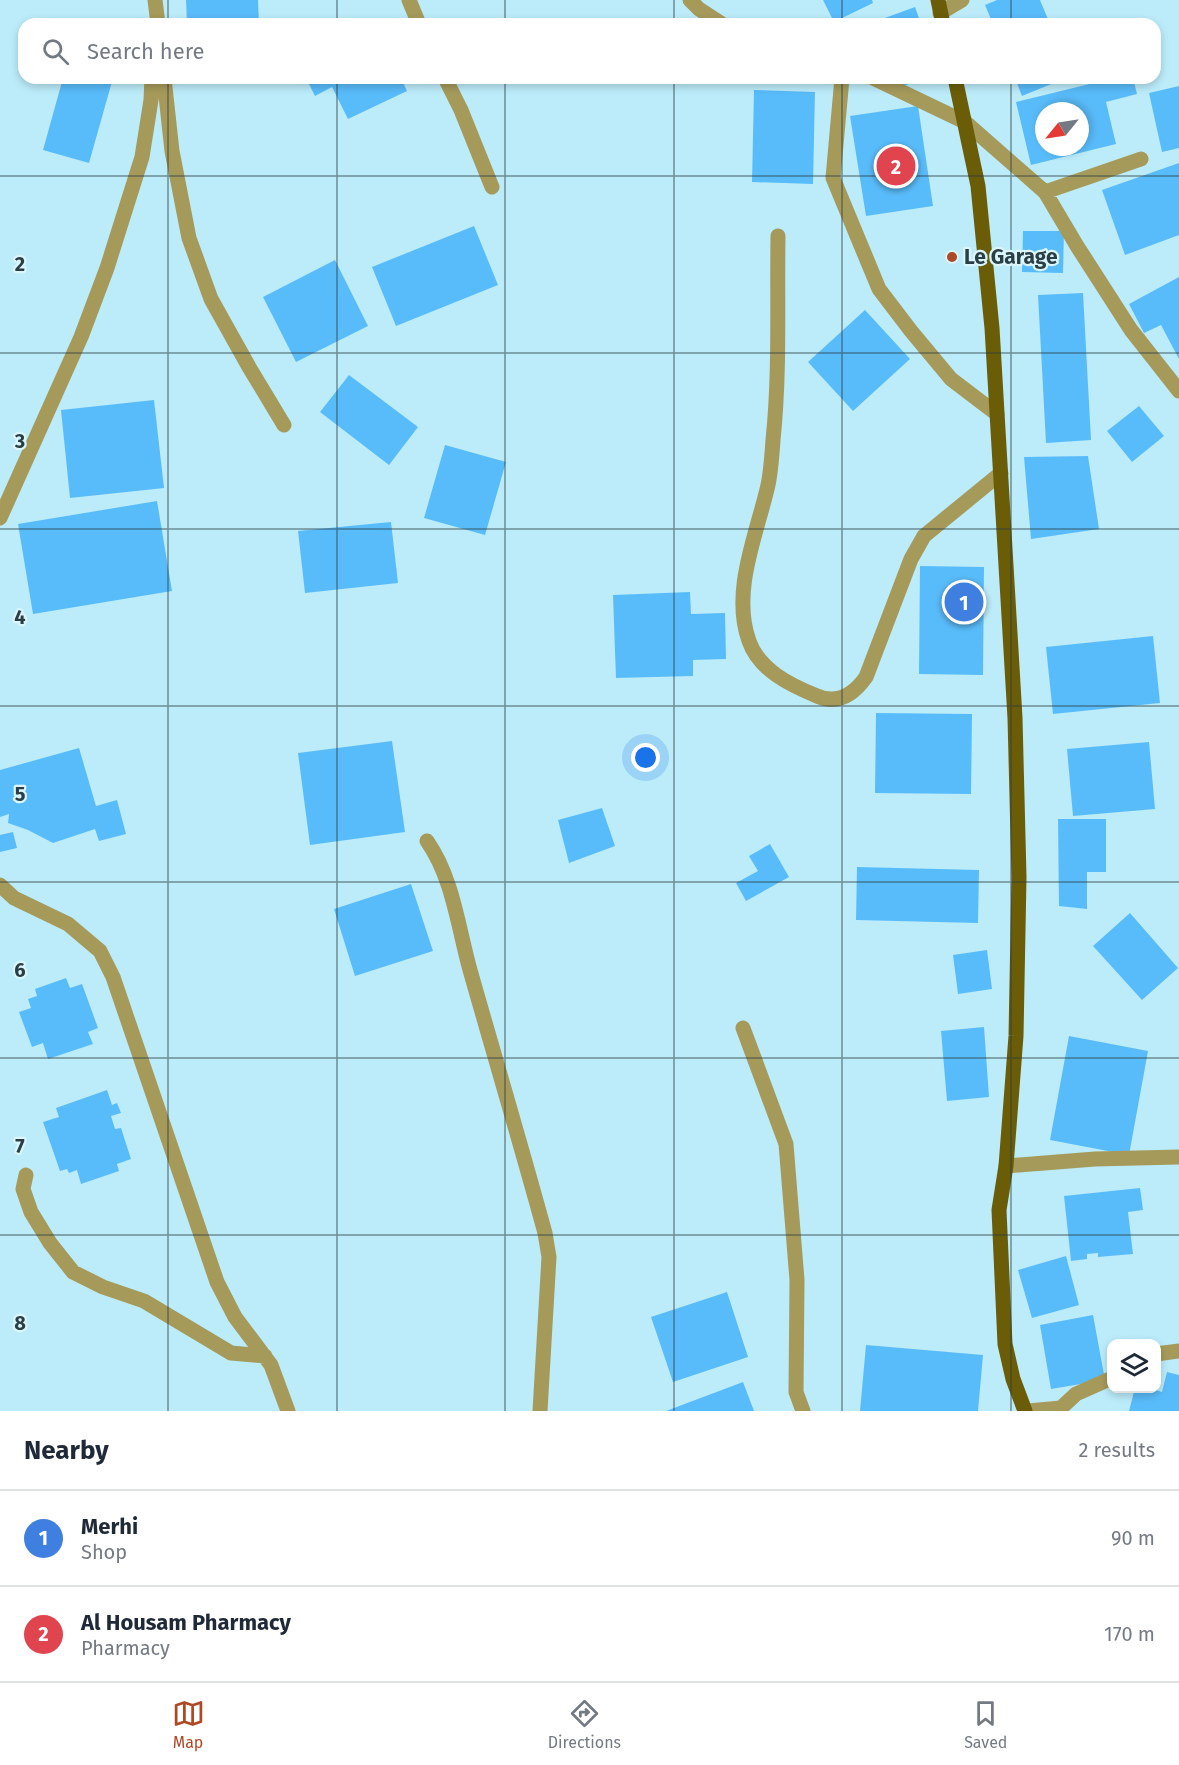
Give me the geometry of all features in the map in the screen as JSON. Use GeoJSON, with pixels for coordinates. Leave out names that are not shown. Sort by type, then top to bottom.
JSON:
{"type":"FeatureCollection","features":[{"type":"Feature","properties":{"kind":"main road"},"geometry":{"type":"LineString","coordinates":[[956,84],[978,186],[992,328],[1015,718],[1020,877],[1016,1036],[1006,1166],[999,1210],[1005,1344],[1013,1379],[1026,1411]]}},
{"type":"Feature","properties":{"kind":"street"},"geometry":{"type":"LineString","coordinates":[[155,0],[156,18]]}},
{"type":"Feature","properties":{"kind":"street"},"geometry":{"type":"LineString","coordinates":[[409,0],[416,18]]}},
{"type":"Feature","properties":{"kind":"street"},"geometry":{"type":"LineString","coordinates":[[690,0],[713,18]]}},
{"type":"Feature","properties":{"kind":"street"},"geometry":{"type":"LineString","coordinates":[[940,12],[962,0]]}},
{"type":"Feature","properties":{"kind":"street"},"geometry":{"type":"LineString","coordinates":[[0,518],[81,337],[107,268],[142,157],[152,84]]}},
{"type":"Feature","properties":{"kind":"street"},"geometry":{"type":"LineString","coordinates":[[165,84],[172,151],[193,248],[211,299],[284,425]]}},
{"type":"Feature","properties":{"kind":"street"},"geometry":{"type":"LineString","coordinates":[[448,84],[492,187]]}},
{"type":"Feature","properties":{"kind":"street"},"geometry":{"type":"LineString","coordinates":[[841,84],[833,178],[879,289],[951,379],[997,414]]}},
{"type":"Feature","properties":{"kind":"street"},"geometry":{"type":"LineString","coordinates":[[885,84],[964,122],[1045,192],[1131,330],[1179,391]]}},
{"type":"Feature","properties":{"kind":"street"},"geometry":{"type":"LineString","coordinates":[[1045,192],[1141,159]]}},
{"type":"Feature","properties":{"kind":"street"},"geometry":{"type":"LineString","coordinates":[[778,236],[777,384],[774,438],[768,483],[745,577],[743,619],[749,643],[763,663],[787,684],[827,700],[845,698],[857,690],[866,677],[911,559],[924,536],[1001,473]]}},
{"type":"Feature","properties":{"kind":"street"},"geometry":{"type":"LineString","coordinates":[[427,841],[439,858],[445,874],[545,1233],[549,1257],[540,1411]]}},
{"type":"Feature","properties":{"kind":"street"},"geometry":{"type":"LineString","coordinates":[[0,885],[14,898],[68,924],[100,951],[113,977],[218,1282],[235,1317],[271,1365],[288,1411]]}},
{"type":"Feature","properties":{"kind":"street"},"geometry":{"type":"LineString","coordinates":[[743,1028],[786,1144],[797,1280],[796,1392],[803,1411]]}},
{"type":"Feature","properties":{"kind":"street"},"geometry":{"type":"LineString","coordinates":[[1160,1157],[1179,1151]]}},
{"type":"Feature","properties":{"kind":"street"},"geometry":{"type":"LineString","coordinates":[[1006,1166],[1095,1159],[1179,1157]]}},
{"type":"Feature","properties":{"kind":"street"},"geometry":{"type":"LineString","coordinates":[[26,1175],[23,1189],[31,1212],[50,1243],[73,1272],[103,1287],[144,1301],[231,1353],[265,1356]]}},
{"type":"Feature","properties":{"kind":"street"},"geometry":{"type":"LineString","coordinates":[[1161,1353],[1179,1351]]}},
{"type":"Feature","properties":{"kind":"street"},"geometry":{"type":"LineString","coordinates":[[1026,1411],[1065,1409],[1076,1395],[1107,1380]]}},
{"type":"Feature","properties":{"kind":"building"},"geometry":{"type":"Polygon","coordinates":[[[186,0],[258,0],[259,18],[187,18],[186,0]]]}},
{"type":"Feature","properties":{"kind":"building"},"geometry":{"type":"Polygon","coordinates":[[[823,0],[872,0],[873,3],[842,18],[832,18],[823,0]]]}},
{"type":"Feature","properties":{"kind":"building"},"geometry":{"type":"Polygon","coordinates":[[[997,0],[1040,0],[1048,18],[990,18],[985,5],[997,0]]]}},
{"type":"Feature","properties":{"kind":"building"},"geometry":{"type":"Polygon","coordinates":[[[915,7],[919,18],[885,18],[915,7]]]}},
{"type":"Feature","properties":{"kind":"building"},"geometry":{"type":"Polygon","coordinates":[[[61,84],[111,84],[89,163],[43,150],[61,84]]]}},
{"type":"Feature","properties":{"kind":"building"},"geometry":{"type":"Polygon","coordinates":[[[309,84],[404,84],[407,91],[348,119],[332,87],[315,96],[309,84]]]}},
{"type":"Feature","properties":{"kind":"building"},"geometry":{"type":"Polygon","coordinates":[[[896,84],[909,84],[898,88],[896,84]]]}},
{"type":"Feature","properties":{"kind":"building"},"geometry":{"type":"Polygon","coordinates":[[[1017,84],[1051,84],[1022,96],[1017,84]]]}},
{"type":"Feature","properties":{"kind":"building"},"geometry":{"type":"Polygon","coordinates":[[[1090,84],[1134,84],[1137,94],[1106,102],[1116,144],[1089,151],[1089,102],[1035,102],[1035,156],[1067,156],[1031,165],[1016,102],[1090,84]]]}},
{"type":"Feature","properties":{"kind":"building"},"geometry":{"type":"Polygon","coordinates":[[[1179,86],[1179,148],[1162,152],[1149,93],[1179,86]]]}},
{"type":"Feature","properties":{"kind":"building"},"geometry":{"type":"Polygon","coordinates":[[[754,90],[815,92],[813,184],[752,182],[754,90]]]}},
{"type":"Feature","properties":{"kind":"building"},"geometry":{"type":"Polygon","coordinates":[[[918,106],[933,206],[866,216],[850,116],[918,106]]]}},
{"type":"Feature","properties":{"kind":"building"},"geometry":{"type":"Polygon","coordinates":[[[1179,163],[1179,235],[1125,255],[1102,190],[1179,163]]]}},
{"type":"Feature","properties":{"kind":"building"},"geometry":{"type":"Polygon","coordinates":[[[474,226],[498,285],[396,326],[372,267],[474,226]]]}},
{"type":"Feature","properties":{"kind":"building"},"geometry":{"type":"Polygon","coordinates":[[[1023,231],[1064,231],[1063,273],[1022,272],[1023,231]]]}},
{"type":"Feature","properties":{"kind":"building"},"geometry":{"type":"Polygon","coordinates":[[[335,260],[368,326],[296,362],[263,297],[335,260]]]}},
{"type":"Feature","properties":{"kind":"building"},"geometry":{"type":"Polygon","coordinates":[[[1179,277],[1179,359],[1161,325],[1144,333],[1129,304],[1179,277]]]}},
{"type":"Feature","properties":{"kind":"building"},"geometry":{"type":"Polygon","coordinates":[[[1083,293],[1091,440],[1046,443],[1038,295],[1083,293]]]}},
{"type":"Feature","properties":{"kind":"building"},"geometry":{"type":"Polygon","coordinates":[[[865,310],[910,359],[853,411],[808,362],[865,310]]]}},
{"type":"Feature","properties":{"kind":"building"},"geometry":{"type":"Polygon","coordinates":[[[349,375],[418,427],[389,465],[320,412],[349,375]]]}},
{"type":"Feature","properties":{"kind":"building"},"geometry":{"type":"Polygon","coordinates":[[[154,400],[164,488],[70,498],[61,410],[154,400]]]}},
{"type":"Feature","properties":{"kind":"building"},"geometry":{"type":"Polygon","coordinates":[[[1139,406],[1164,436],[1132,462],[1107,431],[1139,406]]]}},
{"type":"Feature","properties":{"kind":"building"},"geometry":{"type":"Polygon","coordinates":[[[445,445],[506,462],[485,535],[424,518],[445,445]]]}},
{"type":"Feature","properties":{"kind":"building"},"geometry":{"type":"Polygon","coordinates":[[[1088,456],[1099,529],[1031,539],[1024,457],[1088,456]]]}},
{"type":"Feature","properties":{"kind":"building"},"geometry":{"type":"Polygon","coordinates":[[[157,501],[172,591],[33,614],[18,524],[157,501]]]}},
{"type":"Feature","properties":{"kind":"building"},"geometry":{"type":"Polygon","coordinates":[[[391,522],[398,583],[305,593],[298,531],[391,522]]]}},
{"type":"Feature","properties":{"kind":"building"},"geometry":{"type":"Polygon","coordinates":[[[920,566],[984,567],[983,675],[919,674],[920,566]]]}},
{"type":"Feature","properties":{"kind":"building"},"geometry":{"type":"Polygon","coordinates":[[[690,592],[691,614],[725,613],[726,659],[693,660],[693,676],[616,678],[613,595],[690,592]]]}},
{"type":"Feature","properties":{"kind":"building"},"geometry":{"type":"Polygon","coordinates":[[[1153,636],[1160,703],[1053,714],[1046,647],[1153,636]]]}},
{"type":"Feature","properties":{"kind":"building"},"geometry":{"type":"Polygon","coordinates":[[[876,713],[972,714],[971,794],[875,793],[876,713]]]}},
{"type":"Feature","properties":{"kind":"building"},"geometry":{"type":"Polygon","coordinates":[[[392,741],[405,832],[310,845],[298,753],[392,741]]]}},
{"type":"Feature","properties":{"kind":"building"},"geometry":{"type":"Polygon","coordinates":[[[1149,742],[1155,809],[1073,816],[1067,749],[1149,742]]]}},
{"type":"Feature","properties":{"kind":"building"},"geometry":{"type":"Polygon","coordinates":[[[79,748],[96,806],[117,800],[126,834],[99,841],[95,829],[53,843],[8,823],[9,814],[0,817],[0,770],[79,748]]]}},
{"type":"Feature","properties":{"kind":"building"},"geometry":{"type":"Polygon","coordinates":[[[602,808],[615,846],[569,863],[558,820],[602,808]]]}},
{"type":"Feature","properties":{"kind":"building"},"geometry":{"type":"Polygon","coordinates":[[[1058,819],[1106,819],[1106,872],[1087,872],[1087,909],[1059,906],[1058,819]]]}},
{"type":"Feature","properties":{"kind":"building"},"geometry":{"type":"Polygon","coordinates":[[[13,832],[17,848],[0,852],[0,835],[13,832]]]}},
{"type":"Feature","properties":{"kind":"building"},"geometry":{"type":"Polygon","coordinates":[[[770,844],[789,877],[746,901],[736,883],[758,871],[749,856],[770,844]]]}},
{"type":"Feature","properties":{"kind":"building"},"geometry":{"type":"Polygon","coordinates":[[[857,867],[979,870],[978,923],[856,920],[857,867]]]}},
{"type":"Feature","properties":{"kind":"building"},"geometry":{"type":"Polygon","coordinates":[[[411,884],[433,951],[355,976],[334,909],[411,884]]]}},
{"type":"Feature","properties":{"kind":"building"},"geometry":{"type":"Polygon","coordinates":[[[1130,913],[1178,968],[1142,1000],[1093,946],[1130,913]]]}},
{"type":"Feature","properties":{"kind":"building"},"geometry":{"type":"Polygon","coordinates":[[[987,950],[992,989],[958,994],[953,955],[987,950]]]}},
{"type":"Feature","properties":{"kind":"building"},"geometry":{"type":"Polygon","coordinates":[[[66,978],[70,988],[82,984],[98,1028],[88,1032],[93,1044],[48,1059],[43,1043],[32,1047],[19,1012],[31,1008],[28,999],[37,996],[35,989],[66,978]]]}},
{"type":"Feature","properties":{"kind":"building"},"geometry":{"type":"Polygon","coordinates":[[[984,1027],[989,1097],[947,1101],[941,1031],[984,1027]]]}},
{"type":"Feature","properties":{"kind":"building"},"geometry":{"type":"Polygon","coordinates":[[[1069,1036],[1148,1051],[1129,1155],[1050,1140],[1069,1036]]]}},
{"type":"Feature","properties":{"kind":"building"},"geometry":{"type":"Polygon","coordinates":[[[107,1090],[112,1105],[117,1103],[121,1113],[111,1116],[115,1129],[121,1128],[131,1159],[117,1164],[119,1171],[81,1184],[77,1170],[69,1173],[67,1169],[60,1171],[43,1122],[59,1117],[56,1108],[107,1090]]]}},
{"type":"Feature","properties":{"kind":"building"},"geometry":{"type":"Polygon","coordinates":[[[1140,1188],[1143,1210],[1128,1212],[1133,1254],[1098,1257],[1098,1253],[1087,1254],[1087,1259],[1071,1261],[1064,1196],[1140,1188]]]}},
{"type":"Feature","properties":{"kind":"building"},"geometry":{"type":"Polygon","coordinates":[[[1066,1256],[1079,1305],[1032,1318],[1018,1270],[1066,1256]]]}},
{"type":"Feature","properties":{"kind":"building"},"geometry":{"type":"Polygon","coordinates":[[[727,1292],[748,1357],[673,1382],[651,1317],[727,1292]]]}},
{"type":"Feature","properties":{"kind":"building"},"geometry":{"type":"Polygon","coordinates":[[[1093,1315],[1105,1380],[1051,1389],[1040,1325],[1093,1315]]]}},
{"type":"Feature","properties":{"kind":"building"},"geometry":{"type":"Polygon","coordinates":[[[866,1345],[983,1355],[978,1411],[860,1411],[866,1345]]]}},
{"type":"Feature","properties":{"kind":"building"},"geometry":{"type":"Polygon","coordinates":[[[1167,1372],[1179,1375],[1179,1411],[1129,1411],[1134,1393],[1162,1392],[1167,1372]]]}},
{"type":"Feature","properties":{"kind":"building"},"geometry":{"type":"Polygon","coordinates":[[[743,1382],[754,1411],[666,1411],[743,1382]]]}},
{"type":"Feature","properties":{"kind":"place","name":"Al Housam Pharmacy"},"geometry":{"type":"Point","coordinates":[896,166]}},
{"type":"Feature","properties":{"kind":"place","name":"Le Garage"},"geometry":{"type":"Point","coordinates":[952,257]}},
{"type":"Feature","properties":{"kind":"place","name":"Merhi"},"geometry":{"type":"Point","coordinates":[964,602]}}]}
